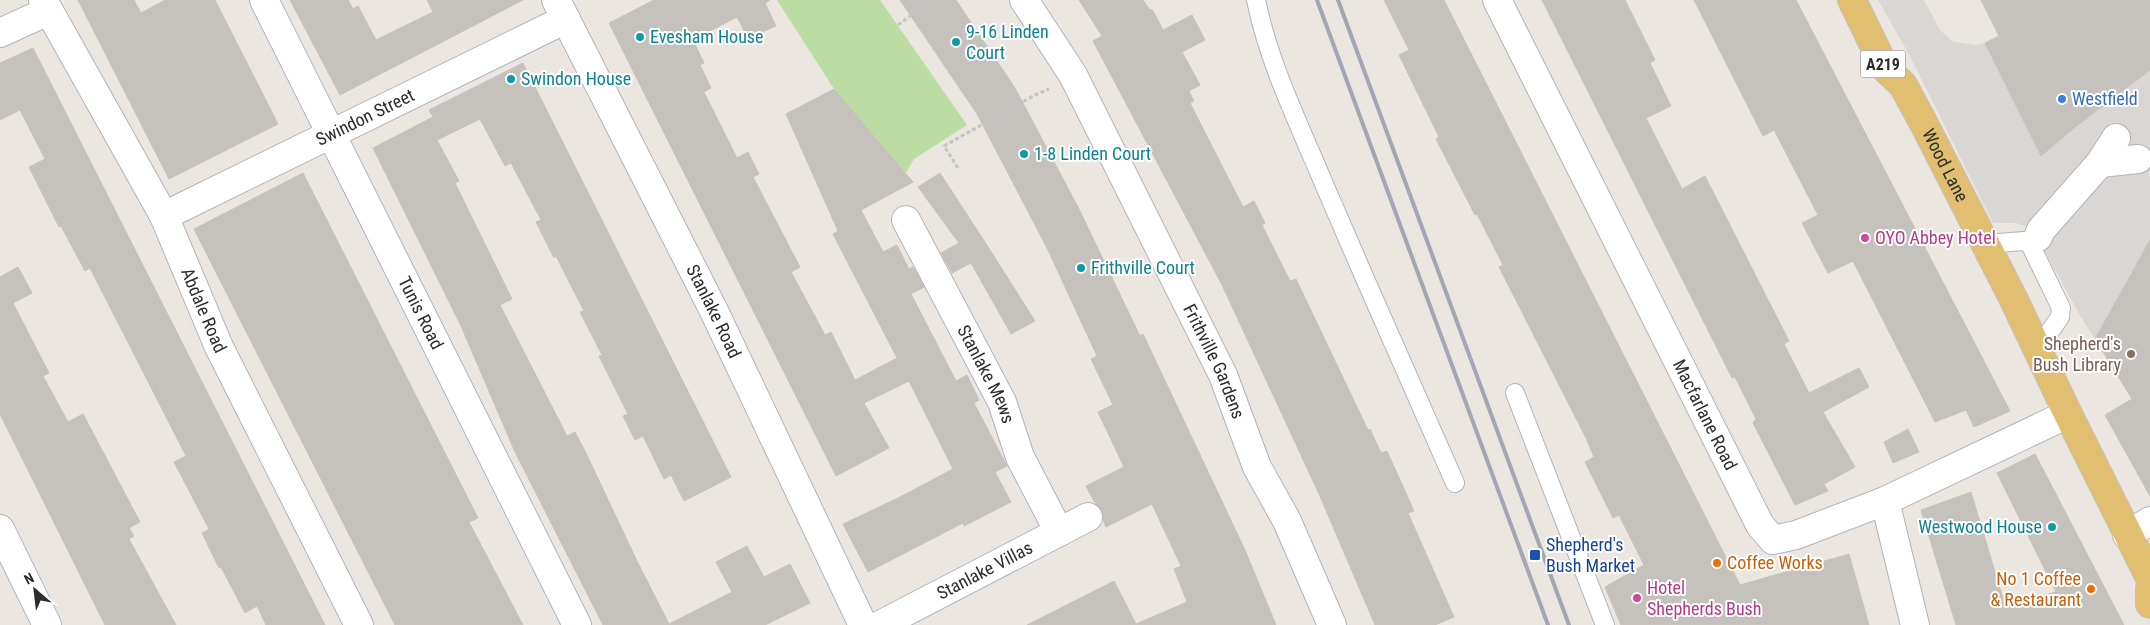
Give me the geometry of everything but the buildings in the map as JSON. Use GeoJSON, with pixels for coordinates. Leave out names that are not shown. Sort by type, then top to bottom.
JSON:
{"type":"FeatureCollection","features":[{"type":"Feature","properties":{"kind":"main road","name":"Wood Lane"},"geometry":{"type":"LineString","coordinates":[[1852,0],[1885,68],[1903,85],[1985,244],[2068,414],[2139,528],[2150,578]]}},
{"type":"Feature","properties":{"kind":"main road"},"geometry":{"type":"LineString","coordinates":[[2150,588],[2150,604]]}},
{"type":"Feature","properties":{"kind":"street","name":"Tunis Road"},"geometry":{"type":"LineString","coordinates":[[264,0],[577,625]]}},
{"type":"Feature","properties":{"kind":"street","name":"Frithville Gardens"},"geometry":{"type":"LineString","coordinates":[[1024,0],[1073,75],[1223,375],[1257,467],[1288,521],[1330,625]]}},
{"type":"Feature","properties":{"kind":"street","name":"Macfarlane Road"},"geometry":{"type":"LineString","coordinates":[[1497,0],[1760,525],[1773,540],[1784,539],[1885,501],[2068,414]]}},
{"type":"Feature","properties":{"kind":"street"},"geometry":{"type":"LineString","coordinates":[[0,33],[46,5]]}},
{"type":"Feature","properties":{"kind":"street","name":"Abdale Road"},"geometry":{"type":"LineString","coordinates":[[46,5],[164,216],[219,347],[359,625]]}},
{"type":"Feature","properties":{"kind":"street","name":"Swindon Street"},"geometry":{"type":"LineString","coordinates":[[164,216],[332,135],[561,9]]}},
{"type":"Feature","properties":{"kind":"street","name":"Stanlake Road"},"geometry":{"type":"LineString","coordinates":[[561,9],[714,311],[863,625]]}},
{"type":"Feature","properties":{"kind":"street"},"geometry":{"type":"LineString","coordinates":[[2038,237],[2041,230],[2100,163],[2116,138]]}},
{"type":"Feature","properties":{"kind":"street"},"geometry":{"type":"LineString","coordinates":[[2100,163],[2138,159]]}},
{"type":"Feature","properties":{"kind":"street","name":"Stanlake Mews"},"geometry":{"type":"LineString","coordinates":[[906,220],[1002,402],[1020,457],[1059,532]]}},
{"type":"Feature","properties":{"kind":"street"},"geometry":{"type":"LineString","coordinates":[[1885,501],[1915,625]]}},
{"type":"Feature","properties":{"kind":"street","name":"Stanlake Villas"},"geometry":{"type":"LineString","coordinates":[[880,625],[1088,517]]}},
{"type":"Feature","properties":{"kind":"street"},"geometry":{"type":"LineString","coordinates":[[0,529],[47,625]]}},
{"type":"Feature","properties":{"kind":"lane"},"geometry":{"type":"LineString","coordinates":[[1256,0],[1262,30],[1282,83],[1371,295],[1455,483]]}},
{"type":"Feature","properties":{"kind":"lane"},"geometry":{"type":"LineString","coordinates":[[1985,244],[2024,241],[2030,244],[2061,308],[2060,317],[2037,350]]}},
{"type":"Feature","properties":{"kind":"lane"},"geometry":{"type":"LineString","coordinates":[[1515,392],[1605,625]]}},
{"type":"Feature","properties":{"kind":"path"},"geometry":{"type":"LineString","coordinates":[[898,25],[932,0]]}},
{"type":"Feature","properties":{"kind":"path"},"geometry":{"type":"LineString","coordinates":[[958,168],[944,146],[1035,95]]}},
{"type":"Feature","properties":{"kind":"green space"},"geometry":{"type":"Polygon","coordinates":[[[777,0],[880,0],[967,125],[914,159],[906,173],[834,89],[777,0]]]}},
{"type":"Feature","properties":{"kind":"shaded area"},"geometry":{"type":"Polygon","coordinates":[[[1878,0],[1924,0],[1940,30],[1953,42],[1977,45],[1985,43],[2041,156],[2074,128],[2150,70],[2150,171],[2148,174],[2150,176],[2150,248],[2131,273],[2095,339],[2079,314],[2033,229],[2016,223],[1993,223],[1910,56],[1878,0]]]}},
{"type":"Feature","properties":{"kind":"railway"},"geometry":{"type":"LineString","coordinates":[[1317,0],[1548,625]]}},
{"type":"Feature","properties":{"kind":"railway"},"geometry":{"type":"LineString","coordinates":[[1338,0],[1569,625]]}},
{"type":"Feature","properties":{"kind":"place","name":"Evesham House"},"geometry":{"type":"Point","coordinates":[640,37]}},
{"type":"Feature","properties":{"kind":"place","name":"9-16 Linden Court"},"geometry":{"type":"Point","coordinates":[956,42]}},
{"type":"Feature","properties":{"kind":"place","name":"Swindon House"},"geometry":{"type":"Point","coordinates":[511,79]}},
{"type":"Feature","properties":{"kind":"place","name":"Westfield"},"geometry":{"type":"Point","coordinates":[2062,99]}},
{"type":"Feature","properties":{"kind":"place","name":"1-8 Linden Court"},"geometry":{"type":"Point","coordinates":[1024,154]}},
{"type":"Feature","properties":{"kind":"place","name":"OYO Abbey Hotel"},"geometry":{"type":"Point","coordinates":[1865,238]}},
{"type":"Feature","properties":{"kind":"place","name":"Frithville Court"},"geometry":{"type":"Point","coordinates":[1081,268]}},
{"type":"Feature","properties":{"kind":"place","name":"Shepherd's Bush Library"},"geometry":{"type":"Point","coordinates":[2131,354]}},
{"type":"Feature","properties":{"kind":"place","name":"Westwood House"},"geometry":{"type":"Point","coordinates":[2052,527]}},
{"type":"Feature","properties":{"kind":"place","name":"Shepherd's Bush Market"},"geometry":{"type":"Point","coordinates":[1535,555]}},
{"type":"Feature","properties":{"kind":"place","name":"Coffee Works"},"geometry":{"type":"Point","coordinates":[1717,563]}},
{"type":"Feature","properties":{"kind":"place","name":"No 1 Coffee & Restaurant"},"geometry":{"type":"Point","coordinates":[2091,589]}},
{"type":"Feature","properties":{"kind":"place","name":"Hotel Shepherds Bush"},"geometry":{"type":"Point","coordinates":[1637,598]}}]}
